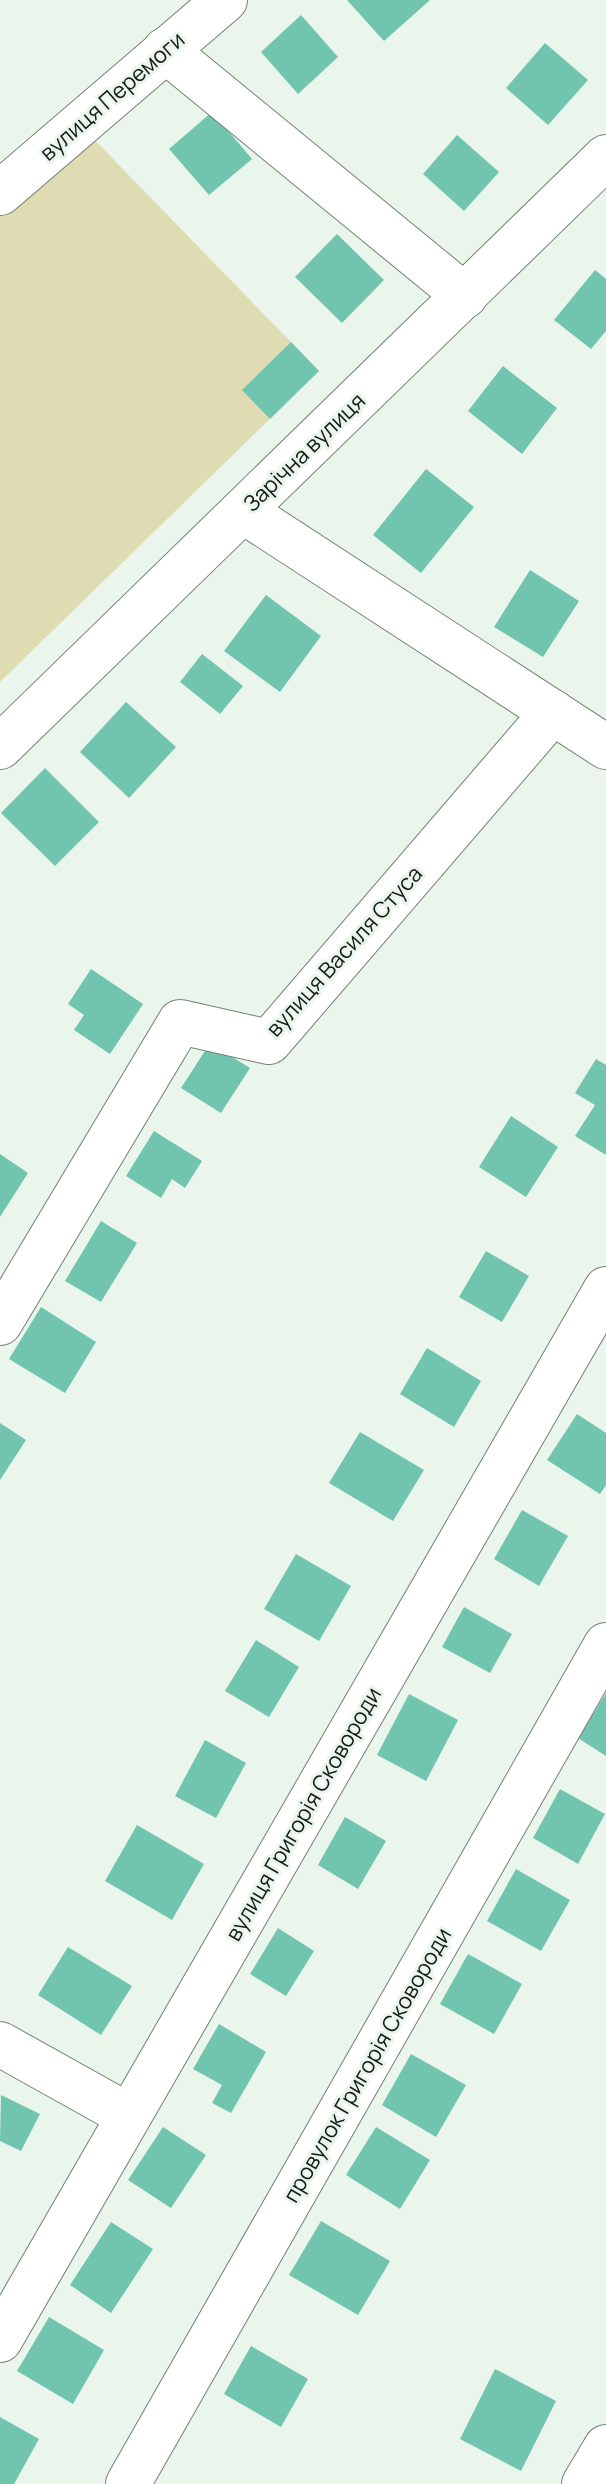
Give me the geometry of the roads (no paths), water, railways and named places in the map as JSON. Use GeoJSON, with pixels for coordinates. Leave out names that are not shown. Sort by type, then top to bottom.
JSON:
{"type":"FeatureCollection","features":[{"type":"Feature","properties":{"kind":"street","name":"вулиця Перемоги"},"geometry":{"type":"LineString","coordinates":[[0,193],[225,0]]}},
{"type":"Feature","properties":{"kind":"street"},"geometry":{"type":"LineString","coordinates":[[165,50],[465,296]]}},
{"type":"Feature","properties":{"kind":"street","name":"Зарічна вулиця"},"geometry":{"type":"LineString","coordinates":[[0,747],[606,157]]}},
{"type":"Feature","properties":{"kind":"street"},"geometry":{"type":"LineString","coordinates":[[243,511],[606,747]]}},
{"type":"Feature","properties":{"kind":"street","name":"вулиця Василя Стуса"},"geometry":{"type":"LineString","coordinates":[[0,1323],[180,1022],[269,1042],[553,712]]}},
{"type":"Feature","properties":{"kind":"street","name":"вулиця Григорія Сковороди"},"geometry":{"type":"LineString","coordinates":[[0,2340],[606,1289]]}},
{"type":"Feature","properties":{"kind":"street","name":"провулок Григорія Сковороди"},"geometry":{"type":"LineString","coordinates":[[128,2484],[606,1645]]}},
{"type":"Feature","properties":{"kind":"street"},"geometry":{"type":"LineString","coordinates":[[0,2044],[129,2116]]}},
{"type":"Feature","properties":{"kind":"street"},"geometry":{"type":"LineString","coordinates":[[584,2484],[606,2447]]}}]}
